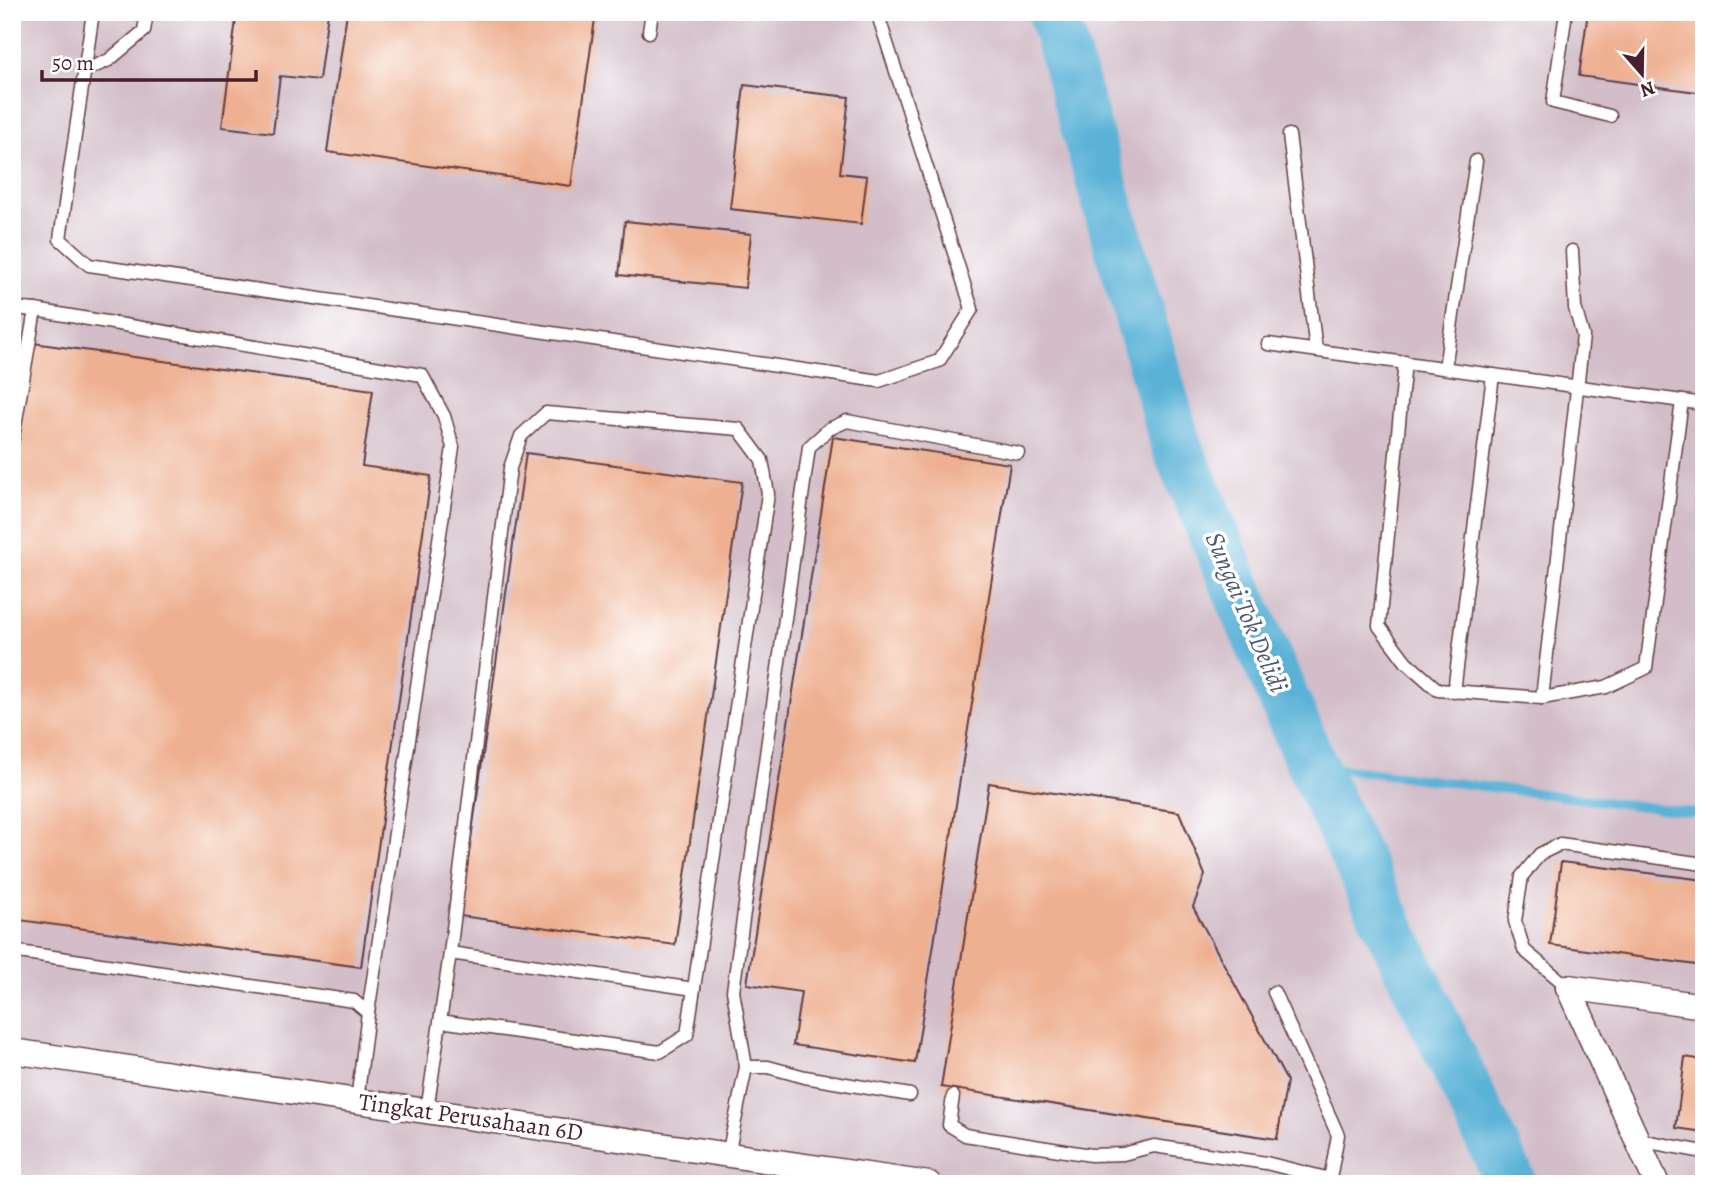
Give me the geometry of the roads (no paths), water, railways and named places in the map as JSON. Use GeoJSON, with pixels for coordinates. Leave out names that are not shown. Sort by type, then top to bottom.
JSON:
{"type":"FeatureCollection","features":[{"type":"Feature","properties":{"kind":"street"},"geometry":{"type":"LineString","coordinates":[[1568,987],[1704,1006]]}},
{"type":"Feature","properties":{"kind":"street"},"geometry":{"type":"LineString","coordinates":[[1568,987],[1657,1184]]}},
{"type":"Feature","properties":{"kind":"street","name":"Tingkat Perusahaan 6D"},"geometry":{"type":"LineString","coordinates":[[12,1051],[929,1184]]}},
{"type":"Feature","properties":{"kind":"lane"},"geometry":{"type":"LineString","coordinates":[[93,12],[61,239],[89,265],[879,382],[939,361],[972,309],[877,12]]}},
{"type":"Feature","properties":{"kind":"lane"},"geometry":{"type":"LineString","coordinates":[[85,71],[109,60],[144,32],[147,12]]}},
{"type":"Feature","properties":{"kind":"lane"},"geometry":{"type":"LineString","coordinates":[[649,32],[652,12]]}},
{"type":"Feature","properties":{"kind":"lane"},"geometry":{"type":"LineString","coordinates":[[1566,12],[1553,102],[1609,116]]}},
{"type":"Feature","properties":{"kind":"lane"},"geometry":{"type":"LineString","coordinates":[[1289,135],[1316,350]]}},
{"type":"Feature","properties":{"kind":"lane"},"geometry":{"type":"LineString","coordinates":[[1445,368],[1476,161]]}},
{"type":"Feature","properties":{"kind":"lane"},"geometry":{"type":"LineString","coordinates":[[1542,698],[1583,336],[1575,309],[1572,251]]}},
{"type":"Feature","properties":{"kind":"lane"},"geometry":{"type":"LineString","coordinates":[[12,308],[422,374],[444,416],[453,447],[357,1101]]}},
{"type":"Feature","properties":{"kind":"lane"},"geometry":{"type":"LineString","coordinates":[[12,443],[35,310]]}},
{"type":"Feature","properties":{"kind":"lane"},"geometry":{"type":"LineString","coordinates":[[1268,344],[1704,404]]}},
{"type":"Feature","properties":{"kind":"lane"},"geometry":{"type":"LineString","coordinates":[[1405,362],[1379,626],[1406,662],[1438,690],[1542,698],[1606,687],[1646,668],[1682,401]]}},
{"type":"Feature","properties":{"kind":"lane"},"geometry":{"type":"LineString","coordinates":[[1454,692],[1493,375]]}},
{"type":"Feature","properties":{"kind":"lane"},"geometry":{"type":"LineString","coordinates":[[426,1111],[450,953],[510,468],[521,436],[546,413],[739,429],[762,460],[768,494],[687,1035],[660,1052],[440,1021]]}},
{"type":"Feature","properties":{"kind":"lane"},"geometry":{"type":"LineString","coordinates":[[728,1155],[746,1067],[733,991],[809,447],[829,429],[847,421],[1018,453]]}},
{"type":"Feature","properties":{"kind":"lane"},"geometry":{"type":"LineString","coordinates":[[1568,987],[1524,950],[1515,921],[1522,876],[1540,854],[1560,844],[1704,864]]}},
{"type":"Feature","properties":{"kind":"lane"},"geometry":{"type":"LineString","coordinates":[[12,951],[354,1000],[368,1013]]}},
{"type":"Feature","properties":{"kind":"lane"},"geometry":{"type":"LineString","coordinates":[[450,953],[694,989]]}},
{"type":"Feature","properties":{"kind":"lane"},"geometry":{"type":"LineString","coordinates":[[953,1096],[949,1125],[965,1135],[1091,1155],[1123,1154],[1154,1146],[1266,1163],[1329,1182],[1338,1135],[1274,992]]}},
{"type":"Feature","properties":{"kind":"lane"},"geometry":{"type":"LineString","coordinates":[[746,1067],[768,1067],[805,1077],[909,1095]]}},
{"type":"Feature","properties":{"kind":"lane"},"geometry":{"type":"LineString","coordinates":[[1637,1140],[1704,1152]]}},
{"type":"Feature","properties":{"kind":"waterway","name":"Sungai Tok Delidi"},"geometry":{"type":"LineString","coordinates":[[1053,12],[1176,445],[1312,765],[1512,1184]]}},
{"type":"Feature","properties":{"kind":"waterway"},"geometry":{"type":"LineString","coordinates":[[1312,765],[1704,814]]}}]}
